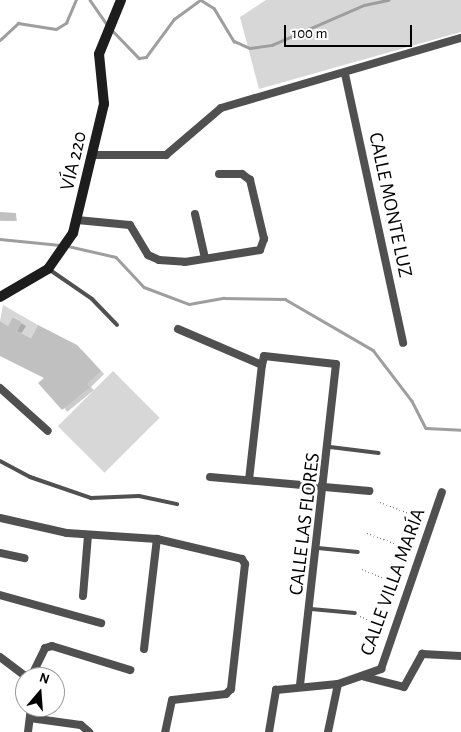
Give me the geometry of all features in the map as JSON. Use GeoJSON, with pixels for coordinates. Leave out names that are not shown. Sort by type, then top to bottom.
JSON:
{"type":"FeatureCollection","features":[{"type":"Feature","properties":{"kind":"main road","name":"VÍA 220"},"geometry":{"type":"LineString","coordinates":[[0,297],[48,269],[63,252],[73,233],[95,156],[104,104],[99,54],[121,0]]}},
{"type":"Feature","properties":{"kind":"street"},"geometry":{"type":"LineString","coordinates":[[95,156],[166,155],[221,108],[345,74],[461,38]]}},
{"type":"Feature","properties":{"kind":"street","name":"CALLE MONTE LUZ"},"geometry":{"type":"LineString","coordinates":[[345,74],[403,343]]}},
{"type":"Feature","properties":{"kind":"street"},"geometry":{"type":"LineString","coordinates":[[77,220],[130,225],[148,255],[159,260],[205,258],[255,252],[264,245],[250,180],[242,174],[220,174]]}},
{"type":"Feature","properties":{"kind":"street"},"geometry":{"type":"LineString","coordinates":[[195,214],[205,258]]}},
{"type":"Feature","properties":{"kind":"street"},"geometry":{"type":"LineString","coordinates":[[178,329],[262,366],[249,480]]}},
{"type":"Feature","properties":{"kind":"street","name":"CALLE LAS FLORES"},"geometry":{"type":"LineString","coordinates":[[262,366],[264,356],[336,364],[326,487],[300,687]]}},
{"type":"Feature","properties":{"kind":"street"},"geometry":{"type":"LineString","coordinates":[[0,388],[48,431]]}},
{"type":"Feature","properties":{"kind":"street"},"geometry":{"type":"LineString","coordinates":[[210,477],[369,491]]}},
{"type":"Feature","properties":{"kind":"street","name":"CALLE VILLA MARÍA"},"geometry":{"type":"LineString","coordinates":[[269,732],[276,690],[338,684],[366,677],[381,669],[442,492]]}},
{"type":"Feature","properties":{"kind":"street"},"geometry":{"type":"LineString","coordinates":[[0,518],[88,535],[157,539],[236,556],[245,564],[231,690],[226,694],[172,700],[168,705],[165,732]]}},
{"type":"Feature","properties":{"kind":"street"},"geometry":{"type":"LineString","coordinates":[[83,596],[88,535]]}},
{"type":"Feature","properties":{"kind":"street"},"geometry":{"type":"LineString","coordinates":[[144,649],[157,539]]}},
{"type":"Feature","properties":{"kind":"street"},"geometry":{"type":"LineString","coordinates":[[0,552],[24,558]]}},
{"type":"Feature","properties":{"kind":"street"},"geometry":{"type":"LineString","coordinates":[[0,595],[101,623]]}},
{"type":"Feature","properties":{"kind":"street"},"geometry":{"type":"LineString","coordinates":[[36,667],[45,648],[52,646],[130,670]]}},
{"type":"Feature","properties":{"kind":"street"},"geometry":{"type":"LineString","coordinates":[[366,677],[404,687],[422,654],[461,656]]}},
{"type":"Feature","properties":{"kind":"street"},"geometry":{"type":"LineString","coordinates":[[0,657],[15,668]]}},
{"type":"Feature","properties":{"kind":"street"},"geometry":{"type":"LineString","coordinates":[[328,732],[338,684]]}},
{"type":"Feature","properties":{"kind":"street"},"geometry":{"type":"LineString","coordinates":[[28,732],[30,718],[88,730]]}},
{"type":"Feature","properties":{"kind":"lane"},"geometry":{"type":"LineString","coordinates":[[48,269],[92,299],[117,325]]}},
{"type":"Feature","properties":{"kind":"lane"},"geometry":{"type":"LineString","coordinates":[[330,448],[380,453]]}},
{"type":"Feature","properties":{"kind":"lane"},"geometry":{"type":"LineString","coordinates":[[0,461],[30,477],[91,498],[140,496],[177,504]]}},
{"type":"Feature","properties":{"kind":"lane"},"geometry":{"type":"LineString","coordinates":[[318,548],[358,552]]}},
{"type":"Feature","properties":{"kind":"lane"},"geometry":{"type":"LineString","coordinates":[[311,609],[357,614]]}},
{"type":"Feature","properties":{"kind":"path"},"geometry":{"type":"LineString","coordinates":[[380,502],[432,522]]}},
{"type":"Feature","properties":{"kind":"path"},"geometry":{"type":"LineString","coordinates":[[367,533],[421,553]]}},
{"type":"Feature","properties":{"kind":"path"},"geometry":{"type":"LineString","coordinates":[[362,569],[409,588]]}},
{"type":"Feature","properties":{"kind":"path"},"geometry":{"type":"LineString","coordinates":[[357,614],[394,630]]}},
{"type":"Feature","properties":{"kind":"shaded area"},"geometry":{"type":"Polygon","coordinates":[[[266,0],[461,0],[461,32],[259,89],[240,17],[266,0]]]}},
{"type":"Feature","properties":{"kind":"shaded area"},"geometry":{"type":"Polygon","coordinates":[[[3,305],[38,325],[31,338],[17,331],[22,322],[14,317],[8,326],[0,321],[3,305]]]}},
{"type":"Feature","properties":{"kind":"shaded area"},"geometry":{"type":"Polygon","coordinates":[[[113,371],[160,418],[105,473],[58,426],[113,371]]]}},
{"type":"Feature","properties":{"kind":"building"},"geometry":{"type":"Polygon","coordinates":[[[0,212],[16,213],[15,221],[0,220],[0,212]]]}},
{"type":"Feature","properties":{"kind":"building"},"geometry":{"type":"Polygon","coordinates":[[[13,317],[22,322],[17,331],[31,338],[38,325],[77,345],[101,371],[87,384],[90,387],[62,410],[38,383],[44,378],[0,356],[0,321],[8,326],[13,317]]]}},
{"type":"Feature","properties":{"kind":"waterway"},"geometry":{"type":"LineString","coordinates":[[0,40],[18,23],[56,29],[66,23],[76,0]]}},
{"type":"Feature","properties":{"kind":"waterway"},"geometry":{"type":"LineString","coordinates":[[90,0],[107,24]]}},
{"type":"Feature","properties":{"kind":"waterway"},"geometry":{"type":"LineString","coordinates":[[112,30],[139,58],[146,57],[174,19],[200,0]]}},
{"type":"Feature","properties":{"kind":"waterway"},"geometry":{"type":"LineString","coordinates":[[201,0],[214,8],[234,41],[250,48],[272,45],[364,5],[388,0]]}},
{"type":"Feature","properties":{"kind":"waterway"},"geometry":{"type":"LineString","coordinates":[[0,239],[60,245]]}},
{"type":"Feature","properties":{"kind":"waterway"},"geometry":{"type":"LineString","coordinates":[[68,246],[116,257],[144,287],[189,304],[223,298],[285,299],[373,350],[412,401],[426,428],[461,430]]}}]}
